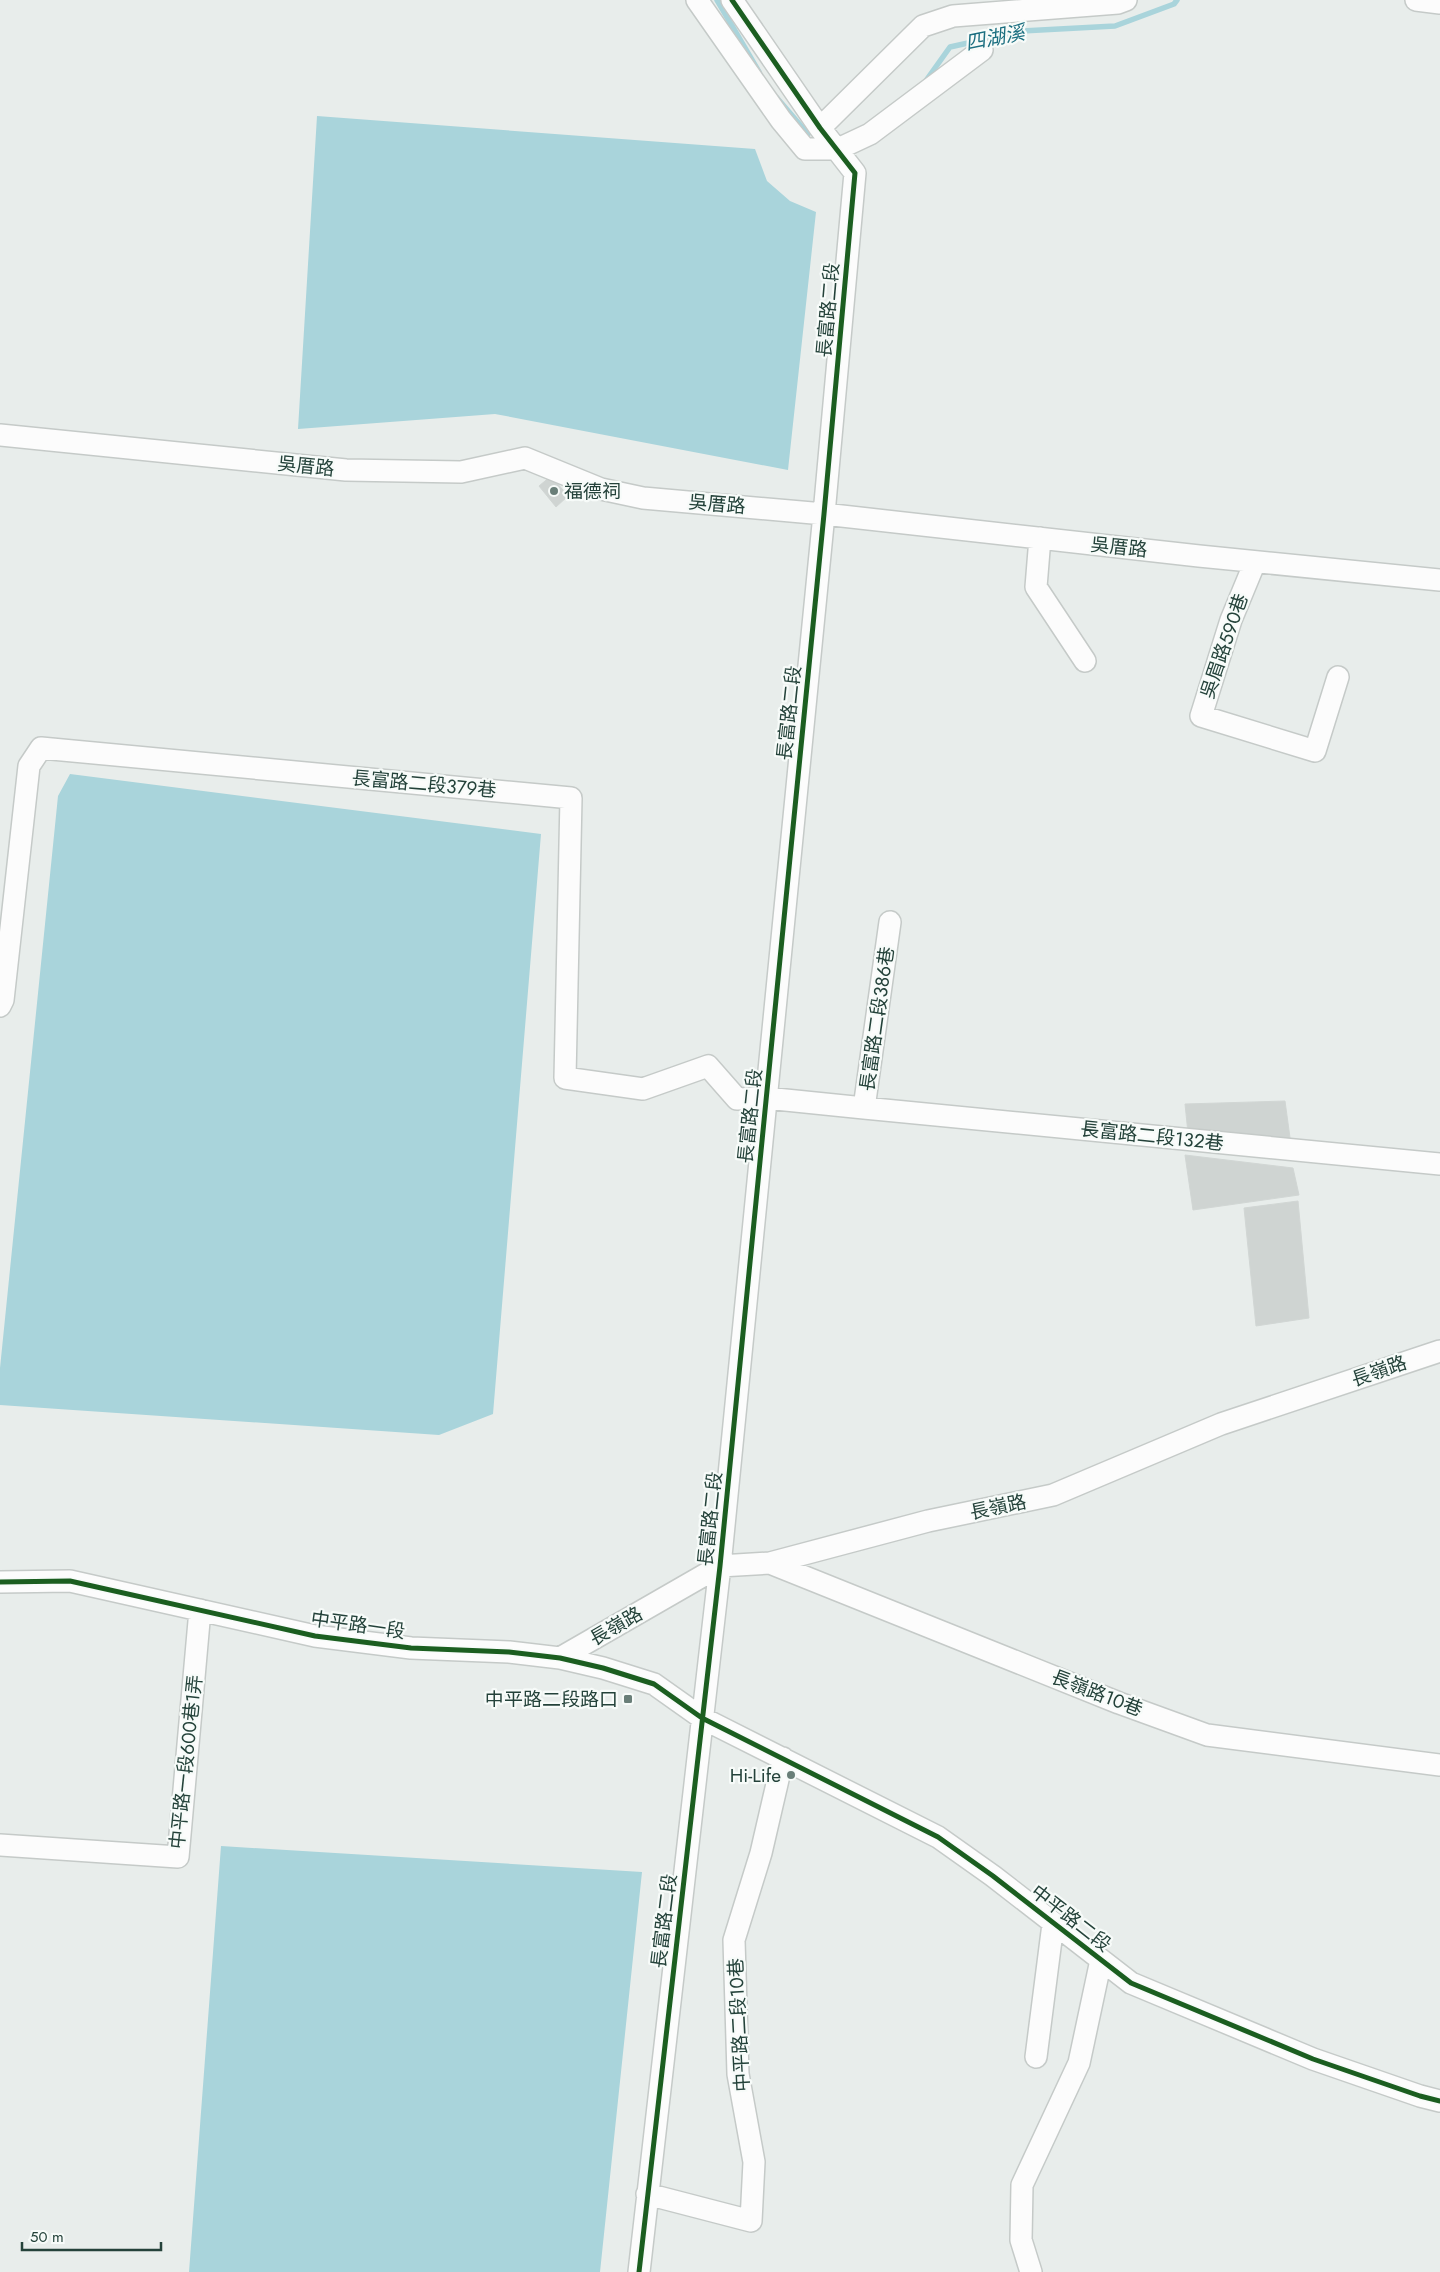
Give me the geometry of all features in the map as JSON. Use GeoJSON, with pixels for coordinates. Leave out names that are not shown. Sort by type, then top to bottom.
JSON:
{"type":"FeatureCollection","features":[{"type":"Feature","properties":{"kind":"street"},"geometry":{"type":"LineString","coordinates":[[697,0],[781,120],[805,149],[838,149],[870,134],[982,50]]}},
{"type":"Feature","properties":{"kind":"street","name":"長富路二段"},"geometry":{"type":"LineString","coordinates":[[639,2272],[720,1566],[856,173],[820,128],[732,0]]}},
{"type":"Feature","properties":{"kind":"street"},"geometry":{"type":"LineString","coordinates":[[820,128],[923,26],[953,16],[1126,0]]}},
{"type":"Feature","properties":{"kind":"street"},"geometry":{"type":"LineString","coordinates":[[1416,0],[1440,3]]}},
{"type":"Feature","properties":{"kind":"street","name":"吳厝路"},"geometry":{"type":"LineString","coordinates":[[0,435],[346,470],[461,472],[524,458],[601,489],[643,498],[824,514],[1255,562],[1440,580]]}},
{"type":"Feature","properties":{"kind":"street"},"geometry":{"type":"LineString","coordinates":[[1040,538],[1036,588],[1085,662]]}},
{"type":"Feature","properties":{"kind":"street","name":"吳眉路590巷"},"geometry":{"type":"LineString","coordinates":[[1255,562],[1231,620],[1201,716],[1314,751],[1338,676]]}},
{"type":"Feature","properties":{"kind":"street","name":"長富路二段379巷"},"geometry":{"type":"LineString","coordinates":[[0,1006],[3,1000],[29,766],[41,748],[571,798],[565,1078],[643,1089],[708,1066],[737,1099],[766,1098]]}},
{"type":"Feature","properties":{"kind":"street","name":"長富路二段386巷"},"geometry":{"type":"LineString","coordinates":[[766,1098],[864,1108],[890,922]]}},
{"type":"Feature","properties":{"kind":"street","name":"長富路二段132巷"},"geometry":{"type":"LineString","coordinates":[[864,1108],[1440,1164]]}},
{"type":"Feature","properties":{"kind":"street","name":"長嶺路"},"geometry":{"type":"LineString","coordinates":[[560,1658],[720,1566],[770,1563],[928,1521],[1053,1495],[1221,1424],[1440,1350]]}},
{"type":"Feature","properties":{"kind":"street","name":"長嶺路10巷"},"geometry":{"type":"LineString","coordinates":[[770,1563],[1119,1703],[1207,1735],[1440,1765]]}},
{"type":"Feature","properties":{"kind":"street","name":"中平路一段"},"geometry":{"type":"LineString","coordinates":[[0,1582],[70,1581],[315,1636],[411,1648],[509,1652],[560,1658],[603,1668],[654,1684],[702,1718]]}},
{"type":"Feature","properties":{"kind":"street","name":"中平路一段600巷1弄"},"geometry":{"type":"LineString","coordinates":[[0,1845],[178,1857],[200,1610]]}},
{"type":"Feature","properties":{"kind":"street","name":"中平路二段"},"geometry":{"type":"LineString","coordinates":[[702,1718],[938,1836],[1131,1983],[1313,2059],[1420,2096],[1440,2101]]}},
{"type":"Feature","properties":{"kind":"street","name":"中平路二段10巷"},"geometry":{"type":"LineString","coordinates":[[647,2194],[751,2221],[754,2162],[738,2074],[734,1940],[762,1853],[783,1758]]}},
{"type":"Feature","properties":{"kind":"street"},"geometry":{"type":"LineString","coordinates":[[1036,2057],[1054,1924]]}},
{"type":"Feature","properties":{"kind":"street"},"geometry":{"type":"LineString","coordinates":[[1031,2272],[1021,2240],[1022,2184],[1079,2063],[1101,1960]]}},
{"type":"Feature","properties":{"kind":"water"},"geometry":{"type":"Polygon","coordinates":[[[317,116],[755,149],[767,181],[790,201],[816,212],[788,470],[495,414],[298,429],[317,116]]]}},
{"type":"Feature","properties":{"kind":"water"},"geometry":{"type":"Polygon","coordinates":[[[70,774],[541,834],[493,1414],[439,1435],[0,1405],[0,1368],[58,796],[70,774]]]}},
{"type":"Feature","properties":{"kind":"water"},"geometry":{"type":"Polygon","coordinates":[[[221,1846],[642,1872],[600,2272],[189,2272],[221,1846]]]}},
{"type":"Feature","properties":{"kind":"building","name":"福德祠"},"geometry":{"type":"Polygon","coordinates":[[[551,476],[568,496],[556,507],[539,486],[551,476]]]}},
{"type":"Feature","properties":{"kind":"building"},"geometry":{"type":"Polygon","coordinates":[[[1285,1101],[1291,1145],[1188,1133],[1185,1104],[1285,1101]]]}},
{"type":"Feature","properties":{"kind":"building"},"geometry":{"type":"Polygon","coordinates":[[[1185,1155],[1293,1168],[1299,1195],[1193,1210],[1185,1155]]]}},
{"type":"Feature","properties":{"kind":"building"},"geometry":{"type":"Polygon","coordinates":[[[1298,1201],[1309,1318],[1256,1326],[1244,1208],[1298,1201]]]}},
{"type":"Feature","properties":{"kind":"waterway","name":"四湖溪"},"geometry":{"type":"LineString","coordinates":[[717,0],[759,72]]}},
{"type":"Feature","properties":{"kind":"waterway","name":"四湖溪"},"geometry":{"type":"LineString","coordinates":[[925,82],[950,47],[1022,31],[1115,26],[1174,4],[1177,0]]}},
{"type":"Feature","properties":{"kind":"waterway","name":"四湖溪"},"geometry":{"type":"LineString","coordinates":[[777,98],[808,134]]}},
{"type":"Feature","properties":{"kind":"cycle path"},"geometry":{"type":"LineString","coordinates":[[639,2272],[720,1566],[824,514],[855,173],[820,128],[732,0]]}},
{"type":"Feature","properties":{"kind":"cycle path"},"geometry":{"type":"LineString","coordinates":[[0,1582],[70,1581],[315,1636],[411,1648],[509,1652],[560,1658],[603,1668],[654,1684],[702,1718],[938,1837],[993,1876],[1131,1983],[1313,2059],[1420,2096],[1440,2101]]}},
{"type":"Feature","properties":{"kind":"place","name":"福德祠"},"geometry":{"type":"Point","coordinates":[554,491]}},
{"type":"Feature","properties":{"kind":"place","name":"中平路二段路口"},"geometry":{"type":"Point","coordinates":[628,1699]}},
{"type":"Feature","properties":{"kind":"place","name":"Hi-Life"},"geometry":{"type":"Point","coordinates":[791,1775]}}]}
